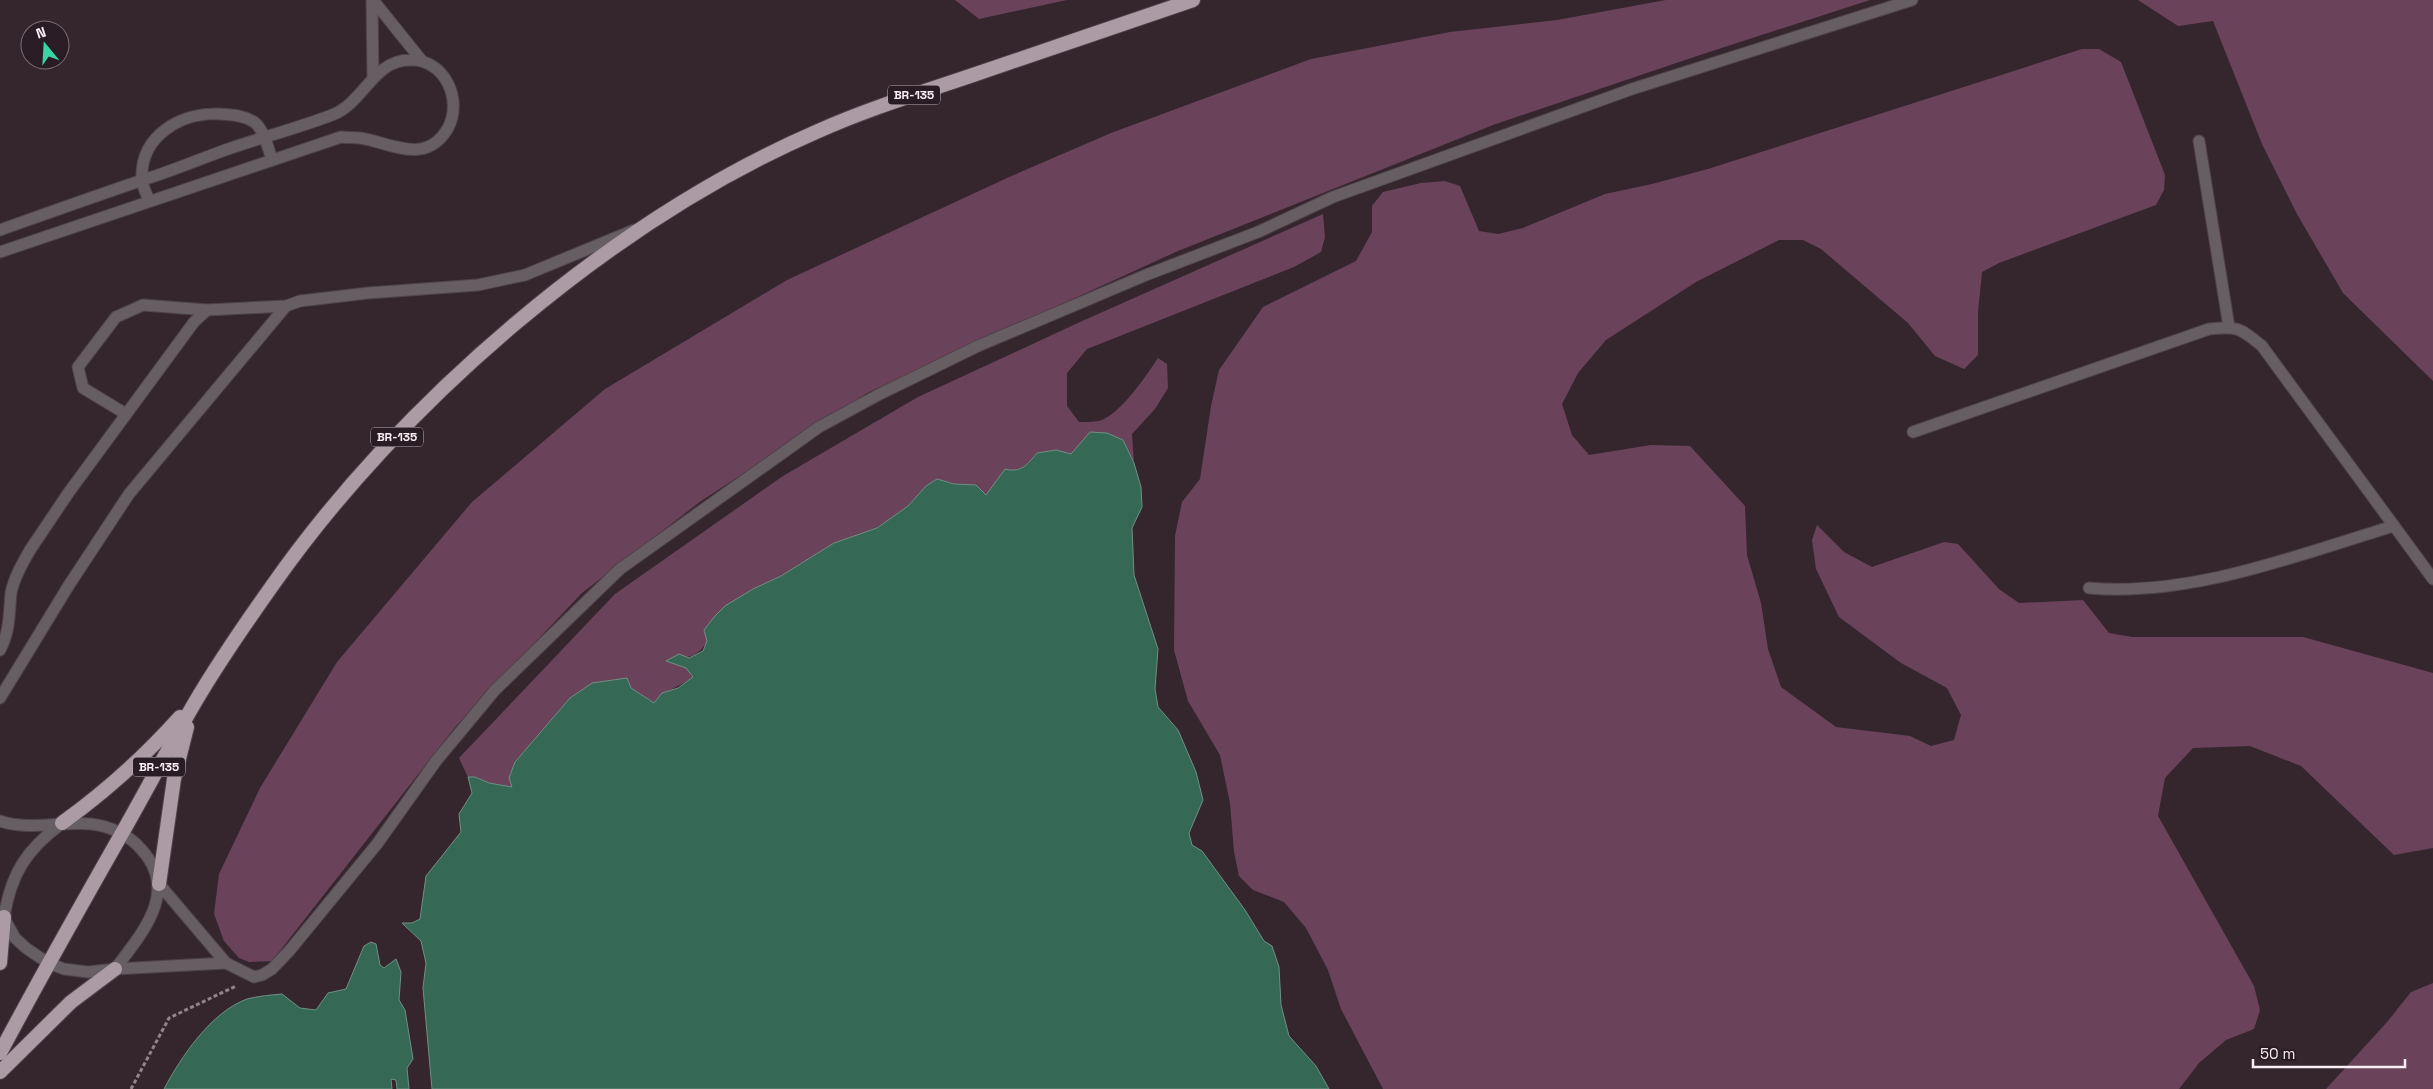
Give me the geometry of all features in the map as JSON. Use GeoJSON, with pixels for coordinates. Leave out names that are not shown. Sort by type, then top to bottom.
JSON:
{"type":"FeatureCollection","features":[{"type":"Feature","properties":{"kind":"highway","name":"BR-135"},"geometry":{"type":"LineString","coordinates":[[0,1053],[48,963],[196,700],[273,584],[322,520],[369,465],[439,392],[501,337],[580,274],[650,223],[695,194],[815,132],[891,102],[1193,0]]}},
{"type":"Feature","properties":{"kind":"highway"},"geometry":{"type":"LineString","coordinates":[[62,823],[87,805],[158,742],[196,700]]}},
{"type":"Feature","properties":{"kind":"highway"},"geometry":{"type":"LineString","coordinates":[[160,884],[174,779],[196,700]]}},
{"type":"Feature","properties":{"kind":"highway"},"geometry":{"type":"LineString","coordinates":[[0,963],[2,914]]}},
{"type":"Feature","properties":{"kind":"highway"},"geometry":{"type":"LineString","coordinates":[[0,1072],[42,1028],[71,1002],[115,969]]}},
{"type":"Feature","properties":{"kind":"lane"},"geometry":{"type":"LineString","coordinates":[[0,252],[341,137],[360,138],[406,151],[426,148],[443,136],[454,118],[454,97],[446,78],[422,61],[372,0]]}},
{"type":"Feature","properties":{"kind":"lane"},"geometry":{"type":"LineString","coordinates":[[372,0],[373,78]]}},
{"type":"Feature","properties":{"kind":"lane"},"geometry":{"type":"LineString","coordinates":[[0,821],[32,826],[62,823],[93,824],[122,833],[136,843],[151,859],[160,884],[226,963],[254,977],[272,969],[290,950],[377,844],[436,761],[495,690],[620,569],[819,427],[878,395],[978,346],[1146,275],[1258,232],[1333,197],[1632,89],[1912,0]]}},
{"type":"Feature","properties":{"kind":"lane"},"geometry":{"type":"LineString","coordinates":[[0,230],[335,114],[356,99],[373,78],[389,65],[409,60],[422,61]]}},
{"type":"Feature","properties":{"kind":"lane"},"geometry":{"type":"LineString","coordinates":[[149,201],[142,181],[143,164],[152,144],[166,128],[186,117],[199,114],[240,116],[255,123],[264,137],[272,160]]}},
{"type":"Feature","properties":{"kind":"lane"},"geometry":{"type":"LineString","coordinates":[[2199,141],[2229,327]]}},
{"type":"Feature","properties":{"kind":"lane"},"geometry":{"type":"LineString","coordinates":[[126,414],[83,388],[78,367],[116,317],[143,305],[206,310],[286,306],[300,301],[368,293],[478,285],[525,275],[650,223]]}},
{"type":"Feature","properties":{"kind":"lane"},"geometry":{"type":"LineString","coordinates":[[0,698],[69,585],[130,494],[286,306]]}},
{"type":"Feature","properties":{"kind":"lane"},"geometry":{"type":"LineString","coordinates":[[0,650],[10,627],[12,592],[19,568],[69,492],[194,322],[206,310]]}},
{"type":"Feature","properties":{"kind":"lane"},"geometry":{"type":"LineString","coordinates":[[1913,432],[2209,329],[2229,327],[2243,330],[2262,346],[2433,579]]}},
{"type":"Feature","properties":{"kind":"lane"},"geometry":{"type":"LineString","coordinates":[[2090,588],[2120,591],[2149,590],[2244,571],[2394,526]]}},
{"type":"Feature","properties":{"kind":"lane"},"geometry":{"type":"LineString","coordinates":[[62,823],[37,844],[23,860],[8,893],[2,914],[15,938],[26,948],[48,963],[64,969],[88,972],[226,963]]}},
{"type":"Feature","properties":{"kind":"lane"},"geometry":{"type":"LineString","coordinates":[[115,969],[154,911],[160,884]]}},
{"type":"Feature","properties":{"kind":"path"},"geometry":{"type":"LineString","coordinates":[[131,1089],[169,1018],[254,977]]}},
{"type":"Feature","properties":{"kind":"shaded area"},"geometry":{"type":"Polygon","coordinates":[[[955,0],[1067,0],[979,19],[955,0]]]}},
{"type":"Feature","properties":{"kind":"shaded area"},"geometry":{"type":"Polygon","coordinates":[[[1666,0],[1870,0],[1493,125],[1178,251],[867,393],[701,501],[582,593],[456,726],[272,961],[249,962],[239,958],[224,941],[214,914],[219,874],[260,788],[337,662],[472,502],[605,389],[787,280],[1007,178],[1111,133],[1311,59],[1450,32],[1557,20],[1666,0]]]}},
{"type":"Feature","properties":{"kind":"shaded area"},"geometry":{"type":"Polygon","coordinates":[[[2138,0],[2433,0],[2433,381],[2343,293],[2297,214],[2262,144],[2213,21],[2178,26],[2138,0]]]}},
{"type":"Feature","properties":{"kind":"shaded area"},"geometry":{"type":"Polygon","coordinates":[[[2082,49],[2099,49],[2121,62],[2165,175],[2164,190],[2156,205],[1999,263],[1982,272],[1978,312],[1978,355],[1964,369],[1935,356],[1908,323],[1821,249],[1803,240],[1779,240],[1696,282],[1606,340],[1578,373],[1562,404],[1572,435],[1589,455],[1651,445],[1690,446],[1745,506],[1747,555],[1761,603],[1768,649],[1781,687],[1836,727],[1910,736],[1931,746],[1954,740],[1961,715],[1947,688],[1901,663],[1839,617],[1816,569],[1812,540],[1817,525],[1844,552],[1872,567],[1944,542],[1958,544],[1999,589],[2019,603],[2083,600],[2109,633],[2132,637],[2303,637],[2433,673],[2433,848],[2394,855],[2301,766],[2250,746],[2193,748],[2165,778],[2158,816],[2254,986],[2260,1010],[2254,1029],[2226,1040],[2199,1063],[2179,1089],[1383,1089],[1341,1009],[1328,970],[1306,928],[1284,902],[1253,890],[1239,876],[1234,852],[1230,803],[1220,755],[1188,701],[1174,650],[1175,536],[1182,502],[1200,479],[1211,406],[1219,370],[1263,307],[1356,261],[1372,232],[1372,206],[1383,192],[1421,183],[1445,181],[1460,186],[1479,231],[1498,234],[1523,228],[1605,194],[1708,169],[2082,49]]]}},
{"type":"Feature","properties":{"kind":"shaded area"},"geometry":{"type":"Polygon","coordinates":[[[1323,214],[1325,237],[1321,252],[1294,267],[1087,349],[1067,373],[1067,406],[1079,422],[1094,422],[1107,417],[1124,403],[1158,358],[1167,364],[1168,388],[1155,409],[1132,434],[1134,463],[1123,440],[1071,454],[1056,450],[1037,453],[1020,469],[1005,470],[986,495],[976,485],[954,484],[937,479],[926,486],[908,506],[877,528],[834,543],[781,576],[753,589],[700,651],[684,658],[666,661],[686,668],[694,677],[667,692],[654,703],[630,688],[570,698],[515,762],[512,788],[489,783],[475,777],[468,777],[459,758],[615,594],[783,476],[918,397],[1080,322],[1323,214]]]}},
{"type":"Feature","properties":{"kind":"shaded area"},"geometry":{"type":"Polygon","coordinates":[[[1090,432],[1107,433],[1123,440],[1134,463],[1141,487],[1142,507],[1132,528],[1134,575],[1158,649],[1155,689],[1158,707],[1178,730],[1196,772],[1203,800],[1189,833],[1192,845],[1202,851],[1245,910],[1264,941],[1272,946],[1279,967],[1281,1005],[1289,1036],[1316,1066],[1329,1089],[432,1089],[423,988],[426,963],[421,941],[402,923],[412,923],[420,919],[426,876],[461,832],[459,814],[472,793],[468,777],[475,777],[489,783],[512,787],[509,778],[515,762],[570,698],[592,683],[627,678],[631,688],[654,703],[662,693],[678,688],[693,677],[686,668],[666,661],[679,654],[689,658],[703,651],[707,641],[704,630],[725,606],[753,589],[781,576],[834,543],[877,528],[908,506],[926,486],[937,479],[954,484],[976,485],[986,495],[1005,469],[1020,469],[1037,453],[1056,450],[1071,454],[1090,432]]]}},
{"type":"Feature","properties":{"kind":"shaded area"},"geometry":{"type":"Polygon","coordinates":[[[371,942],[376,944],[380,965],[384,968],[396,959],[401,972],[399,1000],[405,1010],[413,1059],[407,1068],[409,1089],[397,1089],[396,1080],[391,1079],[392,1089],[164,1089],[188,1050],[221,1014],[247,999],[282,994],[300,1008],[316,1010],[328,993],[346,989],[364,946],[371,942]]]}},
{"type":"Feature","properties":{"kind":"shaded area"},"geometry":{"type":"Polygon","coordinates":[[[2433,983],[2433,1089],[2326,1089],[2388,1021],[2411,992],[2433,983]]]}}]}
